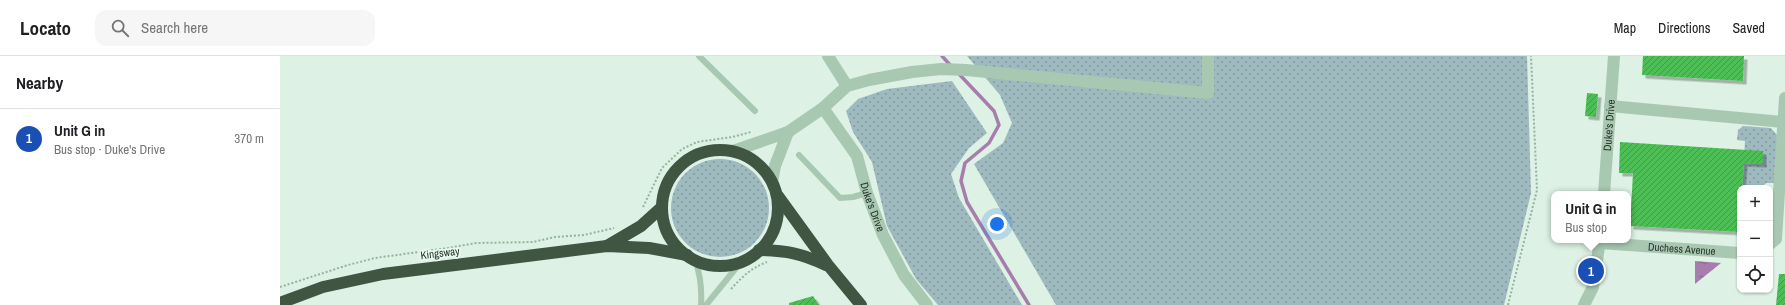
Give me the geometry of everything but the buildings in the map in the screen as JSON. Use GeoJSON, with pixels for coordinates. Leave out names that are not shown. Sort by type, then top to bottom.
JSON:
{"type":"FeatureCollection","features":[{"type":"Feature","properties":{"kind":"highway"},"geometry":{"type":"LineString","coordinates":[[777,195],[778,210],[776,225],[769,239],[759,250],[741,262],[723,266],[709,265],[691,258],[677,246],[669,234],[664,221],[662,207],[665,190],[670,180],[684,162],[699,154],[715,150],[733,151],[749,157],[762,168],[772,182],[777,195],[828,265],[861,305]]}},
{"type":"Feature","properties":{"kind":"highway","name":"Kingsway"},"geometry":{"type":"LineString","coordinates":[[607,246],[641,226],[662,207]]}},
{"type":"Feature","properties":{"kind":"highway","name":"Kingsway"},"geometry":{"type":"LineString","coordinates":[[280,303],[323,288],[383,274],[607,246],[648,248],[691,258]]}},
{"type":"Feature","properties":{"kind":"highway"},"geometry":{"type":"LineString","coordinates":[[759,250],[795,253],[828,265]]}},
{"type":"Feature","properties":{"kind":"street"},"geometry":{"type":"LineString","coordinates":[[828,56],[847,86]]}},
{"type":"Feature","properties":{"kind":"street"},"geometry":{"type":"LineString","coordinates":[[733,151],[788,132],[823,108],[847,86],[890,76],[941,69],[966,70],[1208,93],[1208,56]]}},
{"type":"Feature","properties":{"kind":"street","name":"Duke's Drive"},"geometry":{"type":"LineString","coordinates":[[1604,191],[1614,56]]}},
{"type":"Feature","properties":{"kind":"street"},"geometry":{"type":"LineString","coordinates":[[1773,241],[1776,238],[1783,158],[1785,98]]}},
{"type":"Feature","properties":{"kind":"street"},"geometry":{"type":"LineString","coordinates":[[1610,106],[1783,122]]}},
{"type":"Feature","properties":{"kind":"street","name":"Duke's Drive"},"geometry":{"type":"LineString","coordinates":[[823,108],[857,156],[867,193],[883,235],[904,275],[927,305]]}},
{"type":"Feature","properties":{"kind":"street"},"geometry":{"type":"LineString","coordinates":[[772,182],[775,166],[788,132]]}},
{"type":"Feature","properties":{"kind":"street"},"geometry":{"type":"LineString","coordinates":[[1584,305],[1593,287],[1600,243]]}},
{"type":"Feature","properties":{"kind":"street","name":"Duchess Avenue"},"geometry":{"type":"LineString","coordinates":[[1623,243],[1737,253]]}},
{"type":"Feature","properties":{"kind":"lane"},"geometry":{"type":"LineString","coordinates":[[699,56],[754,112]]}},
{"type":"Feature","properties":{"kind":"lane"},"geometry":{"type":"LineString","coordinates":[[798,155],[840,198],[853,197],[867,193]]}},
{"type":"Feature","properties":{"kind":"lane"},"geometry":{"type":"LineString","coordinates":[[691,258],[700,273],[702,286],[701,305]]}},
{"type":"Feature","properties":{"kind":"lane"},"geometry":{"type":"LineString","coordinates":[[706,305],[741,262]]}},
{"type":"Feature","properties":{"kind":"path"},"geometry":{"type":"LineString","coordinates":[[1508,305],[1537,190],[1531,56]]}},
{"type":"Feature","properties":{"kind":"path"},"geometry":{"type":"LineString","coordinates":[[640,211],[645,206],[662,168],[682,149],[697,142],[732,137],[756,130]]}},
{"type":"Feature","properties":{"kind":"path"},"geometry":{"type":"LineString","coordinates":[[280,287],[375,258],[424,250],[448,248],[476,242],[533,242],[555,237],[584,235],[614,228]]}},
{"type":"Feature","properties":{"kind":"path"},"geometry":{"type":"LineString","coordinates":[[730,290],[743,276],[756,266],[771,261]]}},
{"type":"Feature","properties":{"kind":"shaded area"},"geometry":{"type":"Polygon","coordinates":[[[967,56],[1527,56],[1531,193],[1504,305],[1056,305],[974,164],[1003,143],[1012,123],[1000,95],[967,56]]]}},
{"type":"Feature","properties":{"kind":"shaded area"},"geometry":{"type":"Polygon","coordinates":[[[952,81],[987,133],[969,148],[951,174],[959,198],[1022,305],[938,305],[916,279],[887,226],[872,162],[853,132],[846,111],[858,99],[887,89],[952,81]]]}},
{"type":"Feature","properties":{"kind":"shaded area"},"geometry":{"type":"Polygon","coordinates":[[[1743,126],[1771,128],[1777,135],[1777,183],[1766,183],[1764,185],[1742,185],[1745,141],[1737,140],[1738,130],[1743,126]]]}},
{"type":"Feature","properties":{"kind":"shaded area"},"geometry":{"type":"Polygon","coordinates":[[[720,159],[739,162],[755,173],[766,189],[769,208],[766,227],[755,243],[739,254],[720,257],[701,254],[685,243],[674,227],[671,208],[674,189],[685,173],[701,162],[720,159]]]}},
{"type":"Feature","properties":{"kind":"water"},"geometry":{"type":"Polygon","coordinates":[[[1695,261],[1721,263],[1695,284],[1695,261]]]}},
{"type":"Feature","properties":{"kind":"waterway"},"geometry":{"type":"LineString","coordinates":[[942,56],[951,66]]}},
{"type":"Feature","properties":{"kind":"waterway"},"geometry":{"type":"LineString","coordinates":[[959,74],[994,111],[999,125],[989,143],[965,163],[961,181],[967,202],[1029,305]]}},
{"type":"Feature","properties":{"kind":"place","name":"Unit G in"},"geometry":{"type":"Point","coordinates":[1591,271]}}]}
